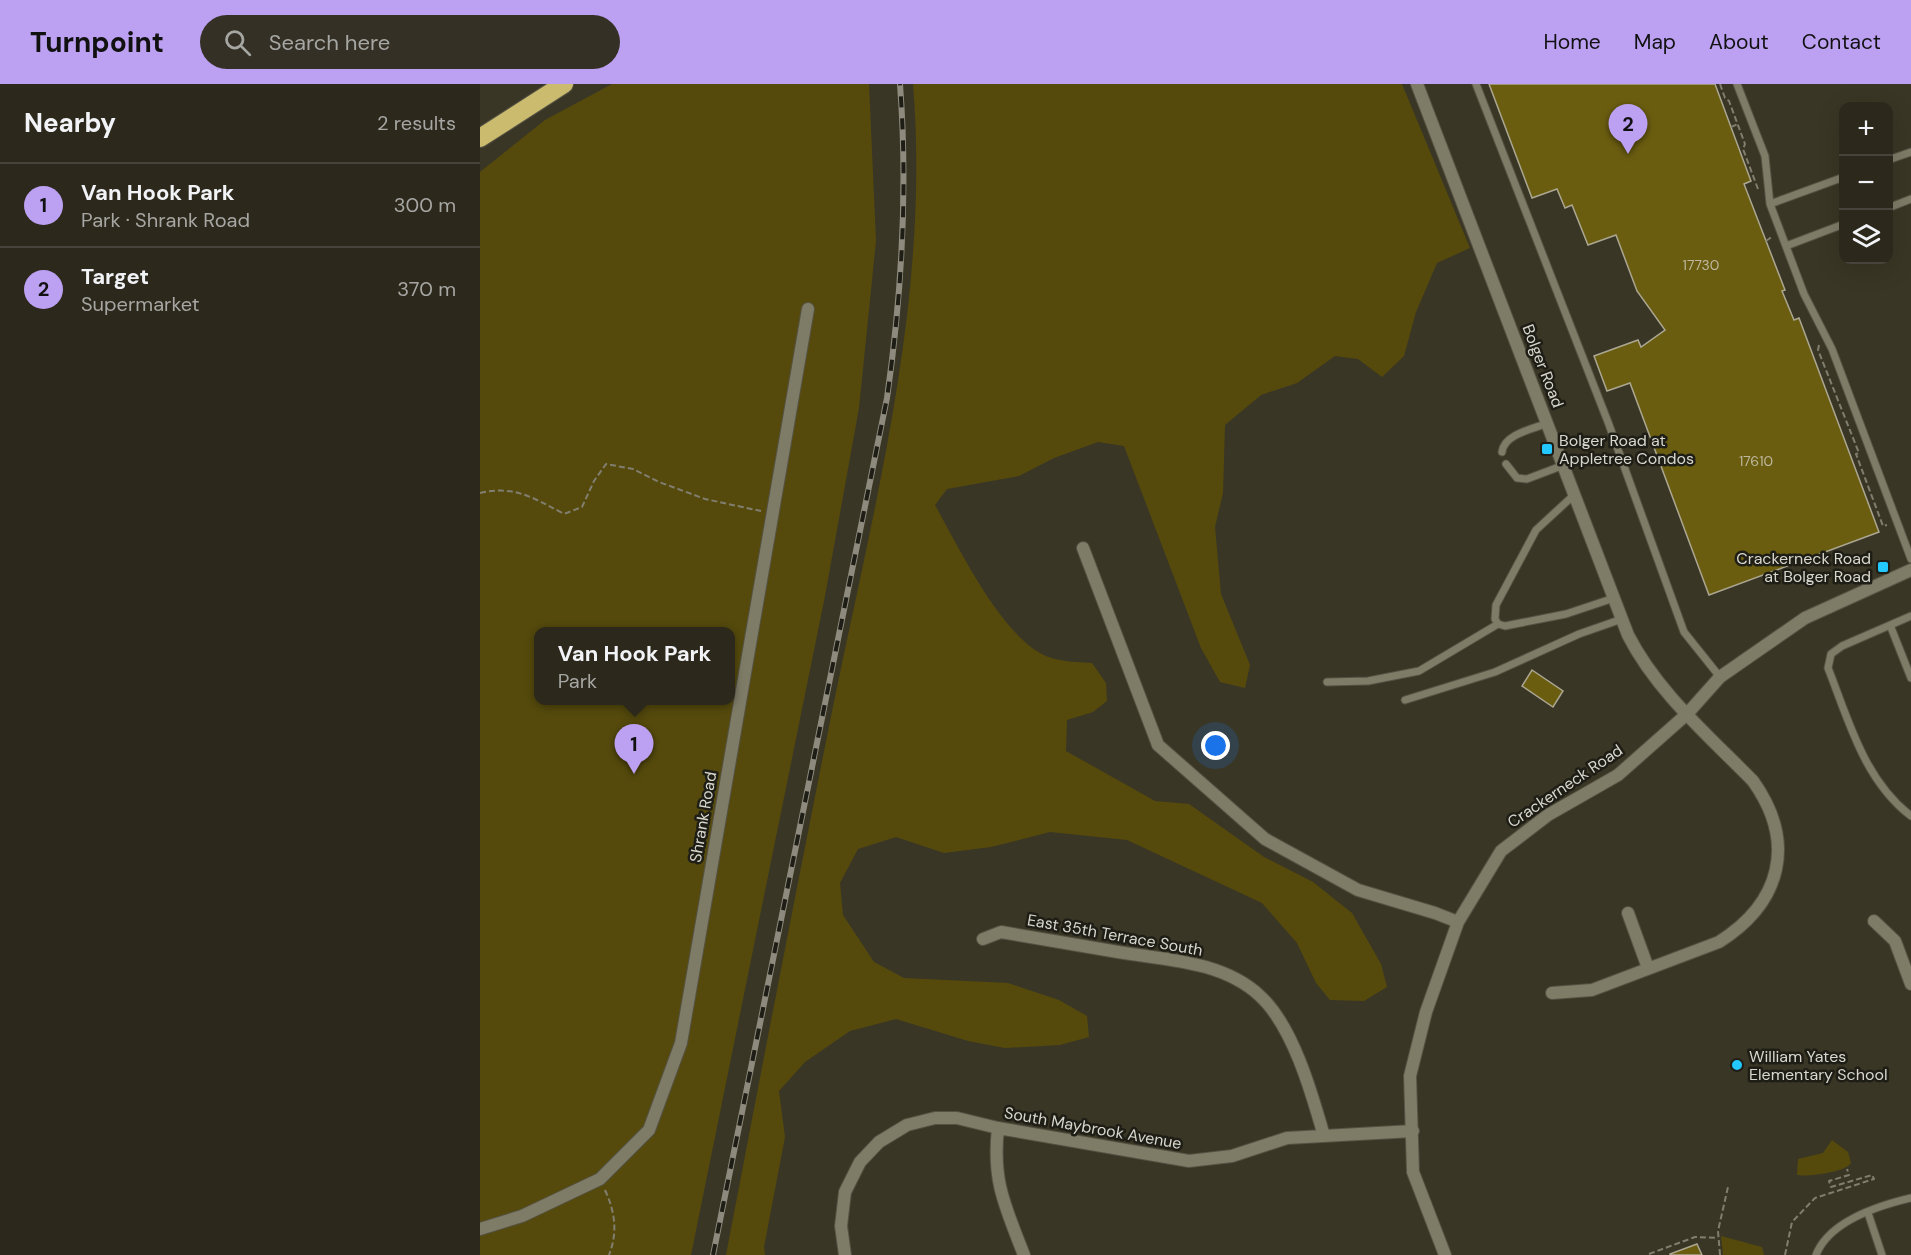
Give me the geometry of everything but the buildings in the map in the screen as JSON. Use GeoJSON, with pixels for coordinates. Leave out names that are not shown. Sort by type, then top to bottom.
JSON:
{"type":"FeatureCollection","features":[{"type":"Feature","properties":{"kind":"highway"},"geometry":{"type":"LineString","coordinates":[[480,138],[564,84]]}},
{"type":"Feature","properties":{"kind":"street","name":"Bolger Road"},"geometry":{"type":"LineString","coordinates":[[1417,84],[1622,619],[1641,660],[1687,714],[1753,781],[1765,797],[1776,830],[1776,873],[1758,910],[1736,932],[1719,942],[1585,992],[1552,993]]}},
{"type":"Feature","properties":{"kind":"street","name":"Shrank Road"},"geometry":{"type":"LineString","coordinates":[[480,1229],[522,1216],[600,1179],[649,1130],[681,1043],[808,309]]}},
{"type":"Feature","properties":{"kind":"street"},"geometry":{"type":"LineString","coordinates":[[1083,548],[1158,746],[1265,839],[1359,890],[1458,922]]}},
{"type":"Feature","properties":{"kind":"street","name":"Crackerneck Road"},"geometry":{"type":"LineString","coordinates":[[1445,1255],[1413,1172],[1410,1076],[1426,1012],[1458,922],[1501,851],[1548,815],[1618,775],[1687,714],[1720,677],[1805,618],[1911,570]]}},
{"type":"Feature","properties":{"kind":"street"},"geometry":{"type":"LineString","coordinates":[[1628,913],[1648,968]]}},
{"type":"Feature","properties":{"kind":"street"},"geometry":{"type":"LineString","coordinates":[[1874,921],[1894,941],[1911,984]]}},
{"type":"Feature","properties":{"kind":"street","name":"East 35th Terrace South"},"geometry":{"type":"LineString","coordinates":[[983,939],[1001,932],[1206,966],[1241,980],[1262,997],[1280,1024],[1308,1078],[1324,1136]]}},
{"type":"Feature","properties":{"kind":"street","name":"South Maybrook Avenue"},"geometry":{"type":"LineString","coordinates":[[845,1255],[841,1226],[845,1192],[860,1162],[879,1142],[908,1125],[957,1118],[998,1128],[1189,1161],[1232,1156],[1287,1138],[1413,1131]]}},
{"type":"Feature","properties":{"kind":"street"},"geometry":{"type":"LineString","coordinates":[[998,1128],[994,1159],[1000,1193],[1024,1255]]}},
{"type":"Feature","properties":{"kind":"lane"},"geometry":{"type":"LineString","coordinates":[[1476,84],[1608,422],[1684,632],[1720,677]]}},
{"type":"Feature","properties":{"kind":"lane"},"geometry":{"type":"LineString","coordinates":[[1737,84],[1765,156],[1770,204],[1804,294],[1824,329],[1911,559]]}},
{"type":"Feature","properties":{"kind":"lane"},"geometry":{"type":"LineString","coordinates":[[1893,158],[1911,152]]}},
{"type":"Feature","properties":{"kind":"lane"},"geometry":{"type":"LineString","coordinates":[[1770,204],[1839,179]]}},
{"type":"Feature","properties":{"kind":"lane"},"geometry":{"type":"LineString","coordinates":[[1893,206],[1911,199]]}},
{"type":"Feature","properties":{"kind":"lane"},"geometry":{"type":"LineString","coordinates":[[1786,246],[1839,226]]}},
{"type":"Feature","properties":{"kind":"lane"},"geometry":{"type":"LineString","coordinates":[[1502,452],[1503,445],[1508,439],[1548,423]]}},
{"type":"Feature","properties":{"kind":"lane"},"geometry":{"type":"LineString","coordinates":[[1506,465],[1517,478],[1527,478],[1564,465]]}},
{"type":"Feature","properties":{"kind":"lane"},"geometry":{"type":"LineString","coordinates":[[1575,494],[1536,530],[1496,605],[1495,620],[1498,624],[1505,626],[1566,614],[1614,598]]}},
{"type":"Feature","properties":{"kind":"lane"},"geometry":{"type":"LineString","coordinates":[[1911,616],[1842,646],[1831,654],[1828,668],[1863,756],[1876,782],[1895,803],[1911,816]]}},
{"type":"Feature","properties":{"kind":"lane"},"geometry":{"type":"LineString","coordinates":[[1405,700],[1495,672],[1579,634],[1622,619]]}},
{"type":"Feature","properties":{"kind":"lane"},"geometry":{"type":"LineString","coordinates":[[1327,682],[1368,681],[1419,671],[1498,624]]}},
{"type":"Feature","properties":{"kind":"lane"},"geometry":{"type":"LineString","coordinates":[[1890,625],[1911,678]]}},
{"type":"Feature","properties":{"kind":"lane"},"geometry":{"type":"LineString","coordinates":[[1816,1255],[1822,1241],[1833,1229],[1908,1199]]}},
{"type":"Feature","properties":{"kind":"lane"},"geometry":{"type":"LineString","coordinates":[[1868,1214],[1882,1255]]}},
{"type":"Feature","properties":{"kind":"path"},"geometry":{"type":"LineString","coordinates":[[1731,127],[1743,123]]}},
{"type":"Feature","properties":{"kind":"path"},"geometry":{"type":"LineString","coordinates":[[1766,241],[1775,234]]}},
{"type":"Feature","properties":{"kind":"path"},"geometry":{"type":"LineString","coordinates":[[480,493],[498,489],[528,494],[564,514],[582,507],[594,481],[606,464],[633,468],[659,482],[705,499],[772,514]]}},
{"type":"Feature","properties":{"kind":"path"},"geometry":{"type":"LineString","coordinates":[[1785,1255],[1792,1222],[1815,1198],[1874,1179],[1872,1175],[1831,1187],[1829,1181],[1849,1175],[1847,1169]]}},
{"type":"Feature","properties":{"kind":"path"},"geometry":{"type":"LineString","coordinates":[[600,1179],[613,1209],[615,1240],[609,1255]]}},
{"type":"Feature","properties":{"kind":"path"},"geometry":{"type":"LineString","coordinates":[[1720,1255],[1718,1238],[1728,1187]]}},
{"type":"Feature","properties":{"kind":"path"},"geometry":{"type":"LineString","coordinates":[[1649,1254],[1695,1237],[1718,1238]]}},
{"type":"Feature","properties":{"kind":"shaded area"},"geometry":{"type":"Polygon","coordinates":[[[612,84],[869,84],[876,241],[859,408],[825,596],[691,1255],[480,1255],[480,172],[545,120],[612,84]]]}},
{"type":"Feature","properties":{"kind":"shaded area"},"geometry":{"type":"Polygon","coordinates":[[[913,84],[1402,84],[1470,248],[1437,263],[1416,312],[1404,356],[1382,377],[1358,359],[1335,356],[1297,383],[1261,395],[1225,425],[1223,493],[1215,527],[1221,594],[1250,665],[1245,688],[1220,682],[1201,648],[1124,446],[1098,442],[1054,458],[1019,476],[947,489],[935,505],[983,590],[1013,630],[1030,646],[1046,656],[1063,661],[1092,663],[1106,683],[1107,701],[1093,712],[1067,720],[1066,751],[1155,801],[1189,804],[1264,857],[1313,882],[1352,913],[1381,964],[1387,987],[1364,1001],[1330,1000],[1316,983],[1297,943],[1262,903],[1127,840],[1050,832],[991,847],[944,853],[896,837],[858,849],[840,883],[843,915],[874,962],[904,978],[1008,983],[1059,1000],[1087,1016],[1089,1037],[1060,1045],[1005,1048],[968,1041],[896,1019],[850,1031],[805,1062],[779,1091],[785,1137],[764,1247],[765,1255],[726,1255],[897,390],[914,238],[916,161],[913,84]]]}},
{"type":"Feature","properties":{"kind":"shaded area"},"geometry":{"type":"Polygon","coordinates":[[[1832,1140],[1848,1152],[1851,1163],[1848,1166],[1827,1173],[1797,1175],[1798,1159],[1823,1153],[1832,1140]]]}},
{"type":"Feature","properties":{"kind":"shaded area"},"geometry":{"type":"Polygon","coordinates":[[[1721,1236],[1762,1247],[1764,1255],[1723,1255],[1721,1236]]]}},
{"type":"Feature","properties":{"kind":"railway"},"geometry":{"type":"LineString","coordinates":[[713,1255],[887,398],[902,241],[903,163],[900,84]]}},
{"type":"Feature","properties":{"kind":"place","name":"Target"},"geometry":{"type":"Point","coordinates":[1628,154]}},
{"type":"Feature","properties":{"kind":"place","name":"Bolger Road at Appletree Condos"},"geometry":{"type":"Point","coordinates":[1547,449]}},
{"type":"Feature","properties":{"kind":"place","name":"Crackerneck Road at Bolger Road"},"geometry":{"type":"Point","coordinates":[1883,567]}},
{"type":"Feature","properties":{"kind":"place","name":"Van Hook Park"},"geometry":{"type":"Point","coordinates":[634,774]}},
{"type":"Feature","properties":{"kind":"place","name":"William Yates Elementary School"},"geometry":{"type":"Point","coordinates":[1737,1065]}}]}
